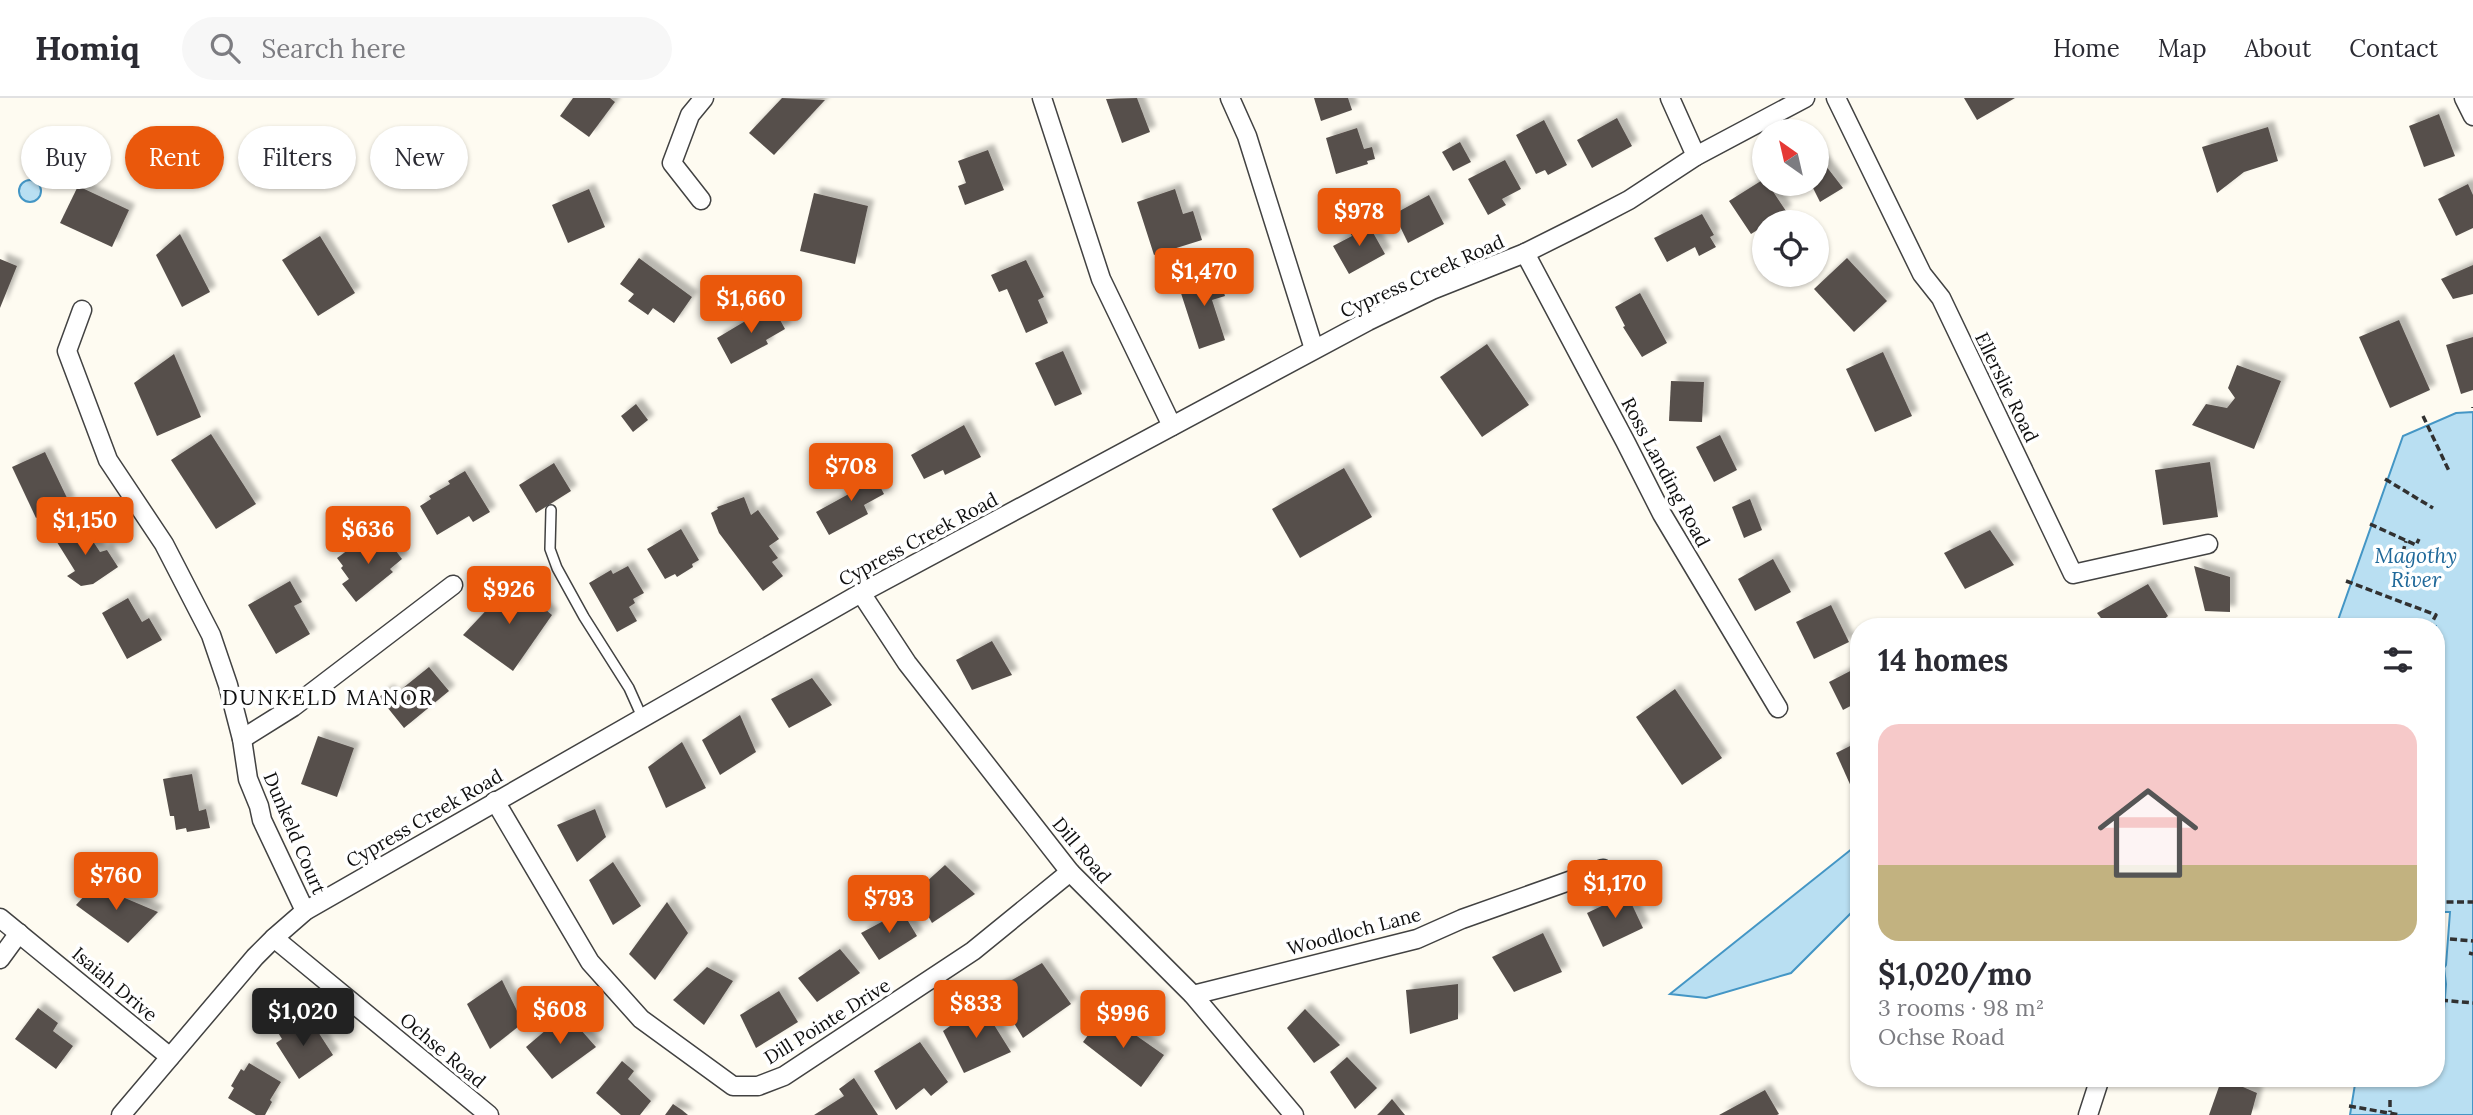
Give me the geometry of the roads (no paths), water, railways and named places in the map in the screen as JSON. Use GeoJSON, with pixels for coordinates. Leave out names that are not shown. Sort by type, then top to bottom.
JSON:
{"type":"FeatureCollection","features":[{"type":"Feature","properties":{"kind":"street"},"geometry":{"type":"LineString","coordinates":[[701,200],[673,163],[690,115],[704,98]]}},
{"type":"Feature","properties":{"kind":"street"},"geometry":{"type":"LineString","coordinates":[[1042,98],[1101,279],[1172,426]]}},
{"type":"Feature","properties":{"kind":"street"},"geometry":{"type":"LineString","coordinates":[[1230,98],[1248,136],[1314,349]]}},
{"type":"Feature","properties":{"kind":"street"},"geometry":{"type":"LineString","coordinates":[[1670,98],[1696,156]]}},
{"type":"Feature","properties":{"kind":"street","name":"Cypress Creek Road"},"geometry":{"type":"LineString","coordinates":[[121,1115],[274,937],[305,911],[861,593],[1314,349],[1432,290],[1525,253],[1629,200],[1696,156],[1805,98]]}},
{"type":"Feature","properties":{"kind":"street","name":"Ellerslie Road"},"geometry":{"type":"LineString","coordinates":[[1836,98],[1919,268],[1941,298],[2073,574],[2208,544]]}},
{"type":"Feature","properties":{"kind":"street"},"geometry":{"type":"LineString","coordinates":[[2464,98],[2473,116]]}},
{"type":"Feature","properties":{"kind":"street","name":"Ross Landing Road"},"geometry":{"type":"LineString","coordinates":[[1525,253],[1662,514],[1778,708]]}},
{"type":"Feature","properties":{"kind":"street","name":"Dunkeld Court"},"geometry":{"type":"LineString","coordinates":[[82,310],[67,351],[105,453],[164,544],[211,635],[242,739],[248,779],[262,820],[305,911]]}},
{"type":"Feature","properties":{"kind":"street"},"geometry":{"type":"LineString","coordinates":[[242,739],[293,707],[453,585]]}},
{"type":"Feature","properties":{"kind":"street","name":"Dill Road"},"geometry":{"type":"LineString","coordinates":[[861,593],[907,663],[1070,872],[1193,995],[1294,1115]]}},
{"type":"Feature","properties":{"kind":"street","name":"Dill Pointe Drive"},"geometry":{"type":"LineString","coordinates":[[495,801],[590,962],[641,1019],[733,1086],[758,1086],[784,1076],[973,951],[1070,872]]}},
{"type":"Feature","properties":{"kind":"street","name":"Woodloch Lane"},"geometry":{"type":"LineString","coordinates":[[1193,995],[1417,939],[1462,919],[1603,869]]}},
{"type":"Feature","properties":{"kind":"street","name":"Isaiah Drive"},"geometry":{"type":"LineString","coordinates":[[0,918],[170,1057]]}},
{"type":"Feature","properties":{"kind":"street"},"geometry":{"type":"LineString","coordinates":[[0,959],[19,933]]}},
{"type":"Feature","properties":{"kind":"street","name":"Ochse Road"},"geometry":{"type":"LineString","coordinates":[[274,937],[489,1115]]}},
{"type":"Feature","properties":{"kind":"street"},"geometry":{"type":"LineString","coordinates":[[2088,1115],[2097,1087]]}},
{"type":"Feature","properties":{"kind":"lane"},"geometry":{"type":"LineString","coordinates":[[551,510],[550,548],[556,568],[629,688],[642,717]]}},
{"type":"Feature","properties":{"kind":"water"},"geometry":{"type":"Polygon","coordinates":[[[21,185],[21,189],[40,189],[38,199],[30,202],[22,199],[19,191],[21,185]]]}},
{"type":"Feature","properties":{"kind":"water","name":"Magothy River"},"geometry":{"type":"Polygon","coordinates":[[[2473,412],[2473,1115],[2350,1115],[2355,1087],[2445,1087],[2445,966],[2450,912],[2445,912],[2445,618],[2339,618],[2403,436],[2456,413],[2473,412]]]}},
{"type":"Feature","properties":{"kind":"water"},"geometry":{"type":"Polygon","coordinates":[[[1850,850],[1850,914],[1791,973],[1706,998],[1670,994],[1850,850]]]}},
{"type":"Feature","properties":{"kind":"district","name":"DUNKELD MANOR"},"geometry":{"type":"Point","coordinates":[328,698]}}]}
